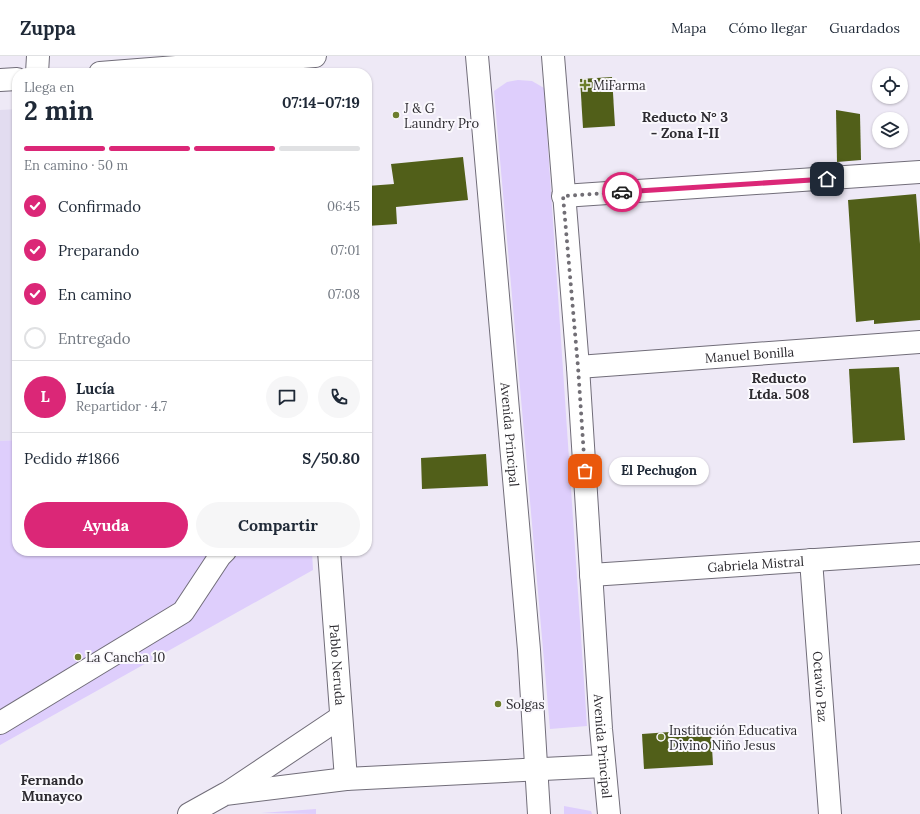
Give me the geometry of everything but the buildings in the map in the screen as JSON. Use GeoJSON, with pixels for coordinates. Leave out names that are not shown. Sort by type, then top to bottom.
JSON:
{"type":"FeatureCollection","features":[{"type":"Feature","properties":{"kind":"street"},"geometry":{"type":"LineString","coordinates":[[37,68],[38,56]]}},
{"type":"Feature","properties":{"kind":"street"},"geometry":{"type":"LineString","coordinates":[[221,68],[293,65],[315,56]]}},
{"type":"Feature","properties":{"kind":"street","name":"Avenida Principal"},"geometry":{"type":"LineString","coordinates":[[477,56],[529,650],[539,814]]}},
{"type":"Feature","properties":{"kind":"street","name":"Avenida Principal"},"geometry":{"type":"LineString","coordinates":[[553,56],[563,196],[578,367],[604,766],[609,814]]}},
{"type":"Feature","properties":{"kind":"street"},"geometry":{"type":"LineString","coordinates":[[0,80],[12,79]]}},
{"type":"Feature","properties":{"kind":"street"},"geometry":{"type":"LineString","coordinates":[[563,196],[920,172]]}},
{"type":"Feature","properties":{"kind":"street","name":"Manuel Bonilla"},"geometry":{"type":"LineString","coordinates":[[578,367],[920,342]]}},
{"type":"Feature","properties":{"kind":"street","name":"Gabriela Mistral"},"geometry":{"type":"LineString","coordinates":[[592,575],[920,553]]}},
{"type":"Feature","properties":{"kind":"street"},"geometry":{"type":"LineString","coordinates":[[0,724],[183,612],[220,556]]}},
{"type":"Feature","properties":{"kind":"street","name":"Pablo Neruda"},"geometry":{"type":"LineString","coordinates":[[329,556],[346,779]]}},
{"type":"Feature","properties":{"kind":"street","name":"Octavio Paz"},"geometry":{"type":"LineString","coordinates":[[811,560],[830,814]]}},
{"type":"Feature","properties":{"kind":"street"},"geometry":{"type":"LineString","coordinates":[[189,814],[225,794],[341,717]]}},
{"type":"Feature","properties":{"kind":"street"},"geometry":{"type":"LineString","coordinates":[[225,794],[346,779],[536,771],[604,766]]}},
{"type":"Feature","properties":{"kind":"shaded area"},"geometry":{"type":"Polygon","coordinates":[[[518,80],[532,81],[544,88],[587,726],[550,729],[494,91],[507,82],[518,80]]]}},
{"type":"Feature","properties":{"kind":"shaded area"},"geometry":{"type":"Polygon","coordinates":[[[12,109],[12,440],[0,441],[0,110],[12,109]]]}},
{"type":"Feature","properties":{"kind":"shaded area","name":"La Cancha 10"},"geometry":{"type":"Polygon","coordinates":[[[12,440],[12,556],[312,556],[313,570],[0,745],[0,441],[12,440]]]}},
{"type":"Feature","properties":{"kind":"shaded area"},"geometry":{"type":"Polygon","coordinates":[[[564,806],[591,811],[592,814],[564,814],[564,806]]]}},
{"type":"Feature","properties":{"kind":"shaded area"},"geometry":{"type":"Polygon","coordinates":[[[316,809],[316,814],[261,813],[316,809]]]}},
{"type":"Feature","properties":{"kind":"way so far"},"geometry":{"type":"LineString","coordinates":[[585,471],[578,367],[563,196],[622,192]]}},
{"type":"Feature","properties":{"kind":"place","name":"MiFarma"},"geometry":{"type":"Point","coordinates":[585,85]}},
{"type":"Feature","properties":{"kind":"place","name":"J & G Laundry Pro"},"geometry":{"type":"Point","coordinates":[396,115]}},
{"type":"Feature","properties":{"kind":"place","name":"El Pechugon"},"geometry":{"type":"Point","coordinates":[585,471]}},
{"type":"Feature","properties":{"kind":"place","name":"La Cancha 10"},"geometry":{"type":"Point","coordinates":[78,657]}},
{"type":"Feature","properties":{"kind":"place","name":"Solgas"},"geometry":{"type":"Point","coordinates":[498,704]}},
{"type":"Feature","properties":{"kind":"place","name":"Institución Educativa Divino Niño Jesus"},"geometry":{"type":"Point","coordinates":[661,737]}},
{"type":"Feature","properties":{"kind":"district","name":"Reducto N° 3 - Zona I-II"},"geometry":{"type":"Point","coordinates":[685,126]}},
{"type":"Feature","properties":{"kind":"district","name":"Reducto Ltda. 508"},"geometry":{"type":"Point","coordinates":[779,386]}},
{"type":"Feature","properties":{"kind":"district","name":"Fernando Munayco"},"geometry":{"type":"Point","coordinates":[52,788]}},
{"type":"Feature","properties":{"kind":"route"},"geometry":{"type":"LineString","coordinates":[[622,192],[827,179]]}}]}
